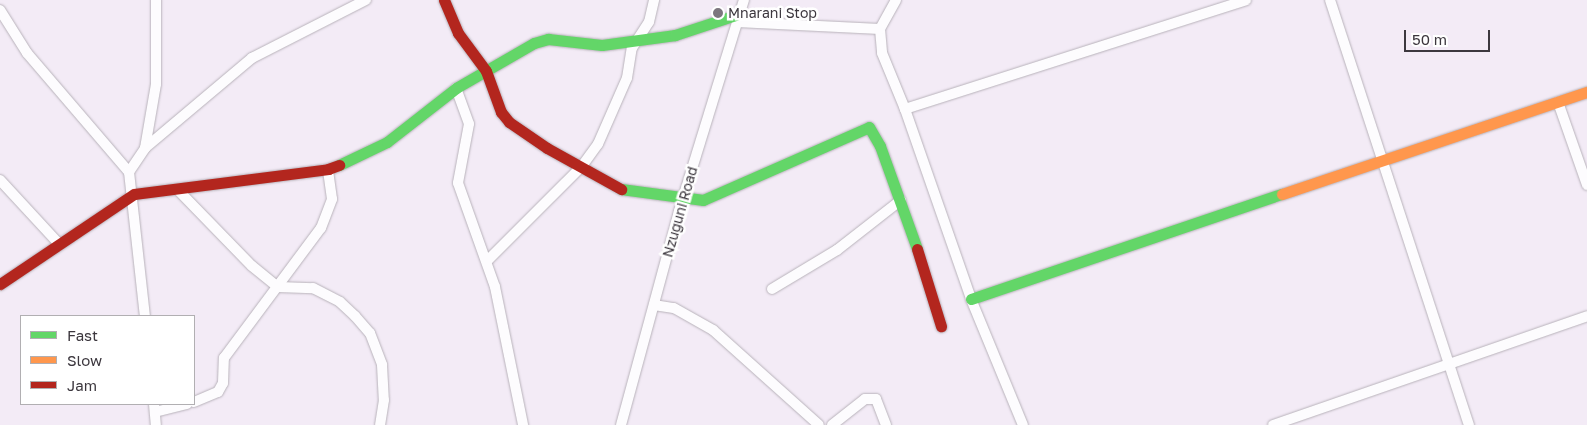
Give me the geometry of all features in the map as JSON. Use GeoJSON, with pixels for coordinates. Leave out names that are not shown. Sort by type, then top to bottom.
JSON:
{"type":"FeatureCollection","features":[{"type":"Feature","properties":{"kind":"street"},"geometry":{"type":"LineString","coordinates":[[145,148],[156,84],[156,0]]}},
{"type":"Feature","properties":{"kind":"street"},"geometry":{"type":"LineString","coordinates":[[129,172],[145,148],[252,58],[366,0]]}},
{"type":"Feature","properties":{"kind":"street"},"geometry":{"type":"LineString","coordinates":[[444,0],[458,32],[486,70],[501,112],[509,122],[547,148],[621,189],[703,200],[869,127],[880,146],[901,200],[941,326]]}},
{"type":"Feature","properties":{"kind":"street"},"geometry":{"type":"LineString","coordinates":[[488,260],[582,166],[613,115],[628,78],[635,40],[649,22],[654,0]]}},
{"type":"Feature","properties":{"kind":"street","name":"Nzuguni Road"},"geometry":{"type":"LineString","coordinates":[[621,425],[684,197],[744,0]]}},
{"type":"Feature","properties":{"kind":"street"},"geometry":{"type":"LineString","coordinates":[[896,0],[880,29],[882,53],[906,109],[970,298],[1023,425]]}},
{"type":"Feature","properties":{"kind":"street"},"geometry":{"type":"LineString","coordinates":[[906,109],[1246,0]]}},
{"type":"Feature","properties":{"kind":"street"},"geometry":{"type":"LineString","coordinates":[[1330,0],[1469,425]]}},
{"type":"Feature","properties":{"kind":"street"},"geometry":{"type":"LineString","coordinates":[[0,10],[27,53],[129,172],[134,194],[145,315]]}},
{"type":"Feature","properties":{"kind":"street"},"geometry":{"type":"LineString","coordinates":[[0,284],[134,194],[328,169],[387,142],[456,88],[534,43],[548,38],[602,45],[675,35],[738,18],[880,29]]}},
{"type":"Feature","properties":{"kind":"street"},"geometry":{"type":"LineString","coordinates":[[456,88],[469,124],[458,183],[473,229],[488,260],[507,336],[523,425]]}},
{"type":"Feature","properties":{"kind":"street"},"geometry":{"type":"LineString","coordinates":[[970,298],[1587,92]]}},
{"type":"Feature","properties":{"kind":"street"},"geometry":{"type":"LineString","coordinates":[[1558,102],[1587,184]]}},
{"type":"Feature","properties":{"kind":"street"},"geometry":{"type":"LineString","coordinates":[[195,402],[218,392],[223,383],[224,358],[311,245],[329,211],[332,187],[328,169]]}},
{"type":"Feature","properties":{"kind":"street"},"geometry":{"type":"LineString","coordinates":[[2,186],[59,244]]}},
{"type":"Feature","properties":{"kind":"street"},"geometry":{"type":"LineString","coordinates":[[177,189],[252,266],[278,287],[303,287],[324,293],[348,309],[370,333],[383,374],[384,400],[380,425]]}},
{"type":"Feature","properties":{"kind":"street"},"geometry":{"type":"LineString","coordinates":[[772,289],[837,250],[901,200]]}},
{"type":"Feature","properties":{"kind":"street"},"geometry":{"type":"LineString","coordinates":[[654,305],[674,308],[713,330],[819,425]]}},
{"type":"Feature","properties":{"kind":"street"},"geometry":{"type":"LineString","coordinates":[[1273,425],[1587,316]]}},
{"type":"Feature","properties":{"kind":"street"},"geometry":{"type":"LineString","coordinates":[[832,425],[865,398],[876,399],[886,425]]}},
{"type":"Feature","properties":{"kind":"street"},"geometry":{"type":"LineString","coordinates":[[156,425],[154,408],[179,405]]}},
{"type":"Feature","properties":{"kind":"traffic: fast"},"geometry":{"type":"LineString","coordinates":[[339,165],[387,142],[456,88],[534,43],[548,39],[602,45],[675,35],[739,14]]}},
{"type":"Feature","properties":{"kind":"traffic: fast"},"geometry":{"type":"LineString","coordinates":[[621,189],[703,200],[869,127],[880,146],[917,249]]}},
{"type":"Feature","properties":{"kind":"traffic: fast"},"geometry":{"type":"LineString","coordinates":[[971,299],[1282,194]]}},
{"type":"Feature","properties":{"kind":"traffic: slow"},"geometry":{"type":"LineString","coordinates":[[1282,194],[1587,92]]}},
{"type":"Feature","properties":{"kind":"traffic: jam"},"geometry":{"type":"LineString","coordinates":[[444,0],[458,33],[486,71],[501,112],[509,122],[547,148],[621,189]]}},
{"type":"Feature","properties":{"kind":"traffic: jam"},"geometry":{"type":"LineString","coordinates":[[0,284],[134,194],[328,169],[339,165]]}},
{"type":"Feature","properties":{"kind":"traffic: jam"},"geometry":{"type":"LineString","coordinates":[[917,249],[941,326]]}},
{"type":"Feature","properties":{"kind":"place","name":"Mnarani Stop"},"geometry":{"type":"Point","coordinates":[718,13]}}]}
